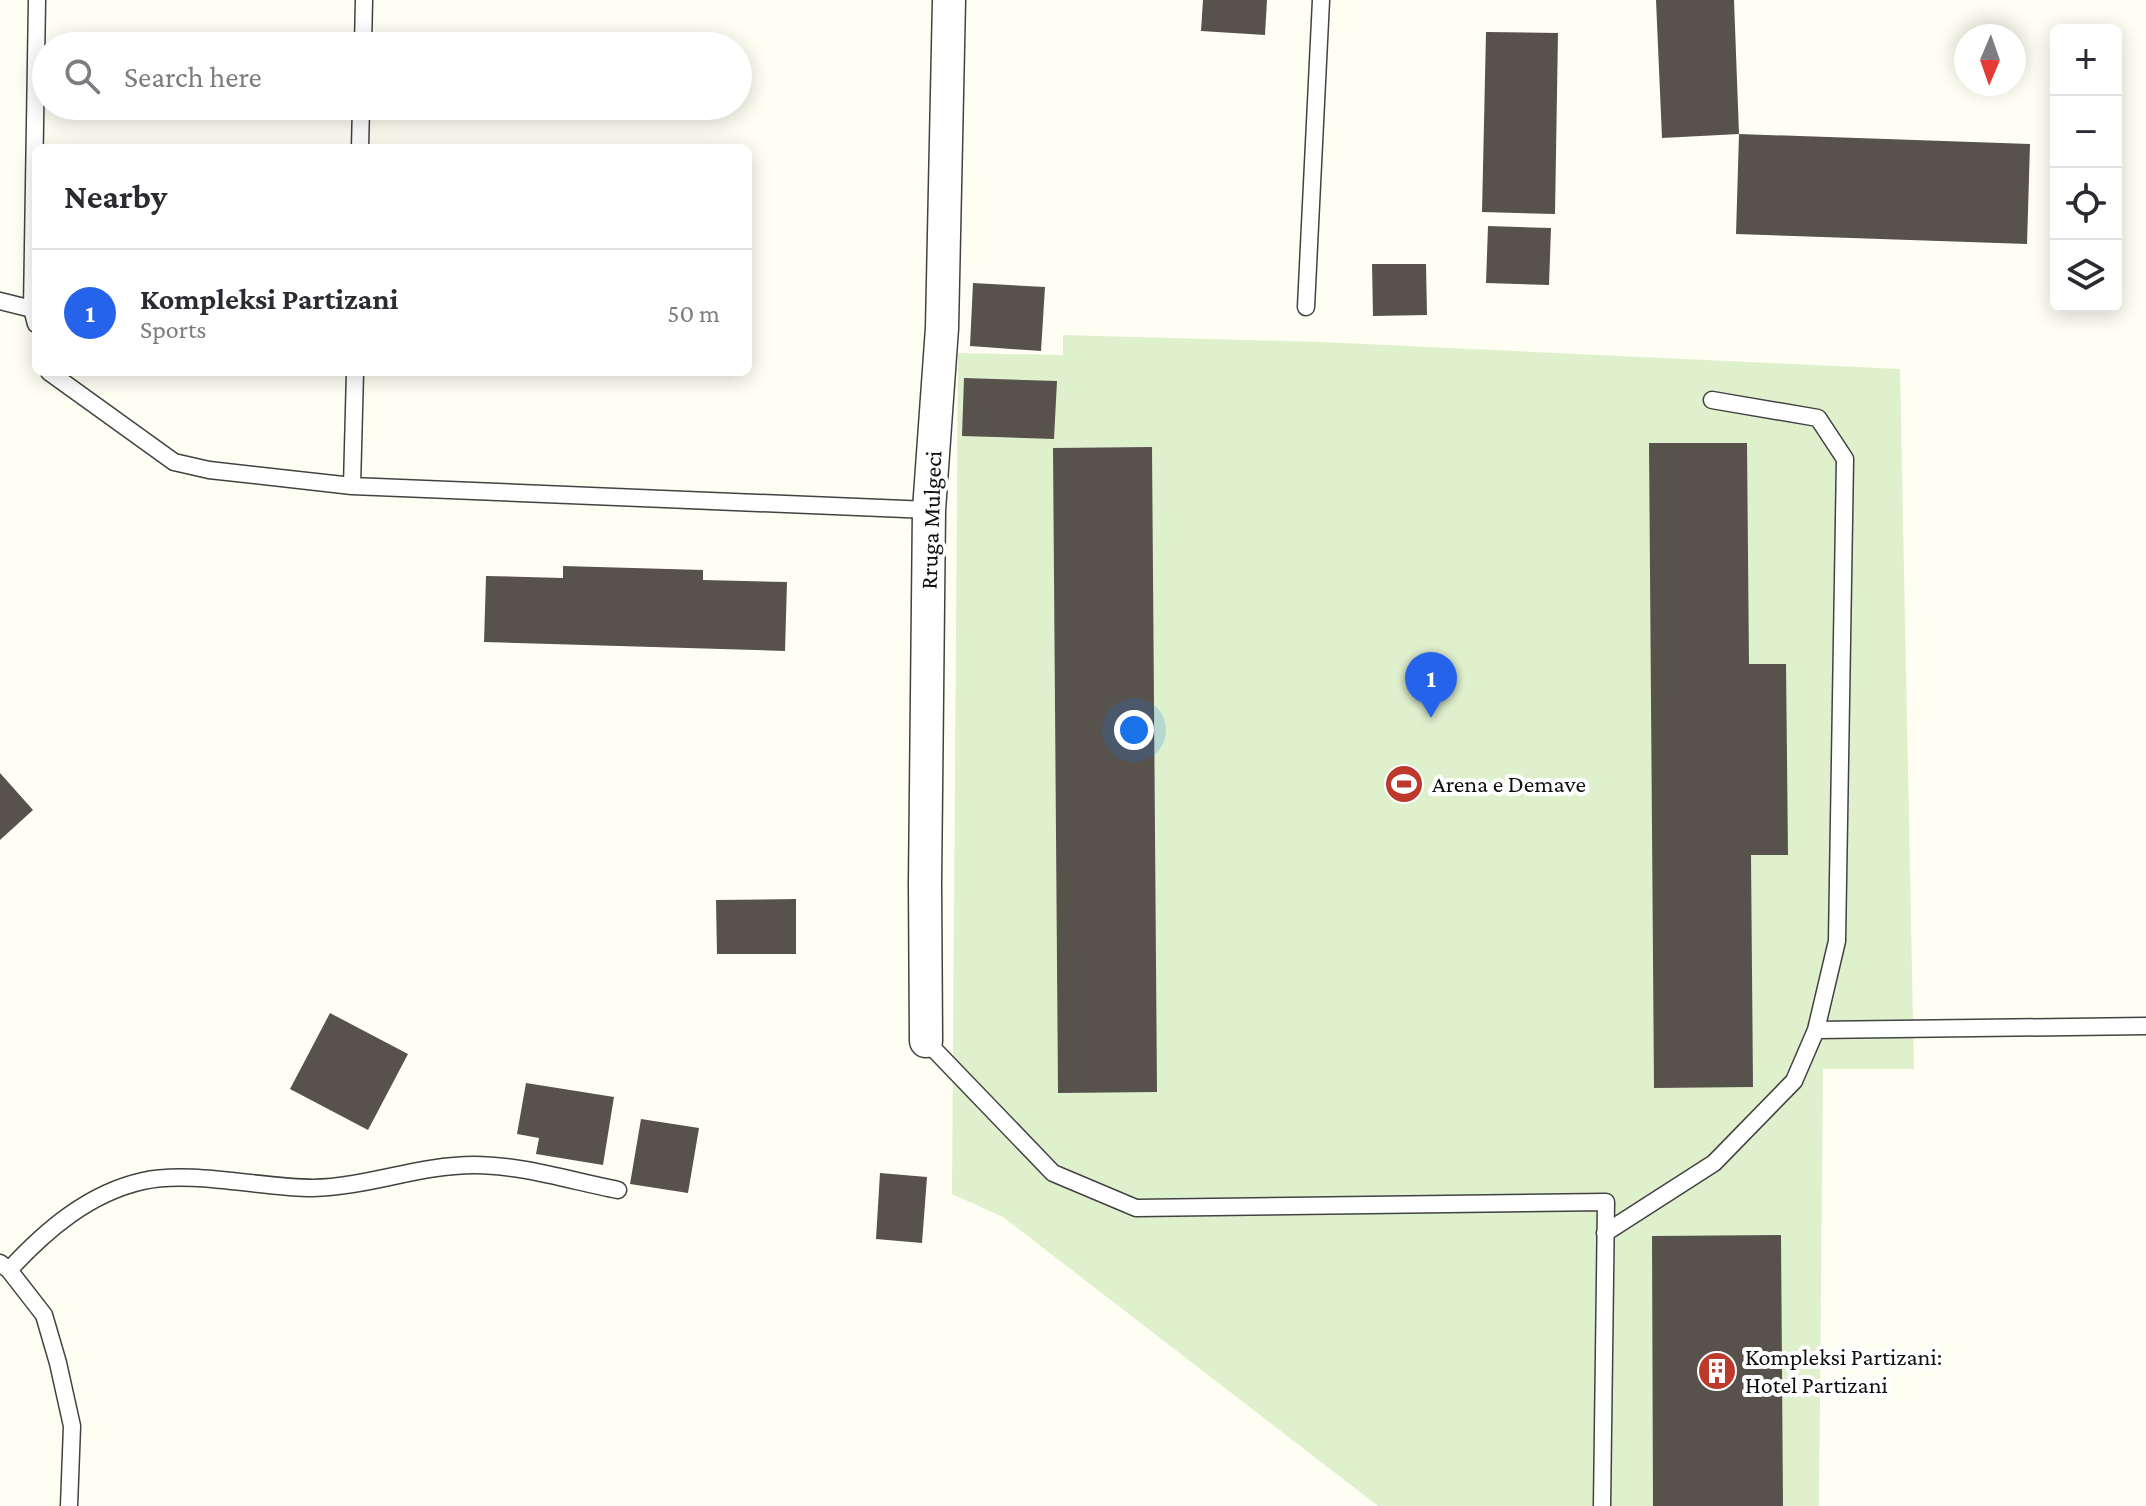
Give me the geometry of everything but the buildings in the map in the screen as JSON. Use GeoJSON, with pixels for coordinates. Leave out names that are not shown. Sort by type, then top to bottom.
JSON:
{"type":"FeatureCollection","features":[{"type":"Feature","properties":{"kind":"street","name":"Rruga Mulgeci"},"geometry":{"type":"LineString","coordinates":[[926,1041],[929,510],[942,313],[949,0]]}},
{"type":"Feature","properties":{"kind":"lane"},"geometry":{"type":"LineString","coordinates":[[37,0],[37,32]]}},
{"type":"Feature","properties":{"kind":"lane"},"geometry":{"type":"LineString","coordinates":[[363,32],[364,0]]}},
{"type":"Feature","properties":{"kind":"lane"},"geometry":{"type":"LineString","coordinates":[[1306,307],[1321,0]]}},
{"type":"Feature","properties":{"kind":"lane"},"geometry":{"type":"LineString","coordinates":[[36,120],[36,144]]}},
{"type":"Feature","properties":{"kind":"lane"},"geometry":{"type":"LineString","coordinates":[[360,144],[361,120]]}},
{"type":"Feature","properties":{"kind":"lane"},"geometry":{"type":"LineString","coordinates":[[0,301],[32,315]]}},
{"type":"Feature","properties":{"kind":"lane"},"geometry":{"type":"LineString","coordinates":[[55,376],[174,462],[209,470],[352,486],[929,510]]}},
{"type":"Feature","properties":{"kind":"lane"},"geometry":{"type":"LineString","coordinates":[[352,486],[355,376]]}},
{"type":"Feature","properties":{"kind":"lane"},"geometry":{"type":"LineString","coordinates":[[1605,1233],[1714,1163],[1794,1081],[1816,1030],[1837,941],[1845,459],[1818,418],[1712,400]]}},
{"type":"Feature","properties":{"kind":"lane"},"geometry":{"type":"LineString","coordinates":[[1816,1030],[2146,1026]]}},
{"type":"Feature","properties":{"kind":"lane"},"geometry":{"type":"LineString","coordinates":[[926,1041],[1053,1173],[1136,1208],[1606,1202],[1602,1506]]}},
{"type":"Feature","properties":{"kind":"lane"},"geometry":{"type":"LineString","coordinates":[[69,1506],[72,1426],[58,1363],[44,1315],[5,1266],[68,1216],[104,1194],[145,1180],[186,1179],[311,1188],[348,1186],[432,1168],[475,1165],[618,1190]]}},
{"type":"Feature","properties":{"kind":"green space"},"geometry":{"type":"Polygon","coordinates":[[[1063,335],[1322,342],[1900,369],[1914,1069],[1823,1069],[1819,1506],[1378,1506],[1003,1217],[952,1194],[958,353],[1063,355],[1063,335]]]}},
{"type":"Feature","properties":{"kind":"place","name":"Kompleksi Partizani"},"geometry":{"type":"Point","coordinates":[1431,718]}},
{"type":"Feature","properties":{"kind":"place","name":"Arena e Demave"},"geometry":{"type":"Point","coordinates":[1404,784]}},
{"type":"Feature","properties":{"kind":"place","name":"Kompleksi Partizani: Hotel Partizani"},"geometry":{"type":"Point","coordinates":[1717,1371]}}]}
